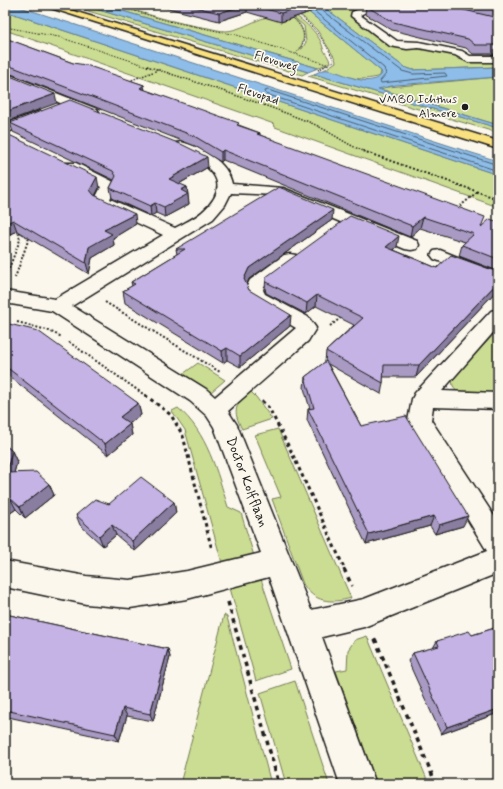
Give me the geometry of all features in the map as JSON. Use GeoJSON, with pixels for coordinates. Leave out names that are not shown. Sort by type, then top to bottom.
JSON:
{"type":"FeatureCollection","features":[{"type":"Feature","properties":{"kind":"main road","name":"Flevoweg"},"geometry":{"type":"LineString","coordinates":[[45,5],[498,144]]}},
{"type":"Feature","properties":{"kind":"street"},"geometry":{"type":"LineString","coordinates":[[370,6],[355,14],[356,16],[394,44],[407,46],[418,45],[458,53],[468,59],[498,59]]}},
{"type":"Feature","properties":{"kind":"street"},"geometry":{"type":"LineString","coordinates":[[5,76],[108,118]]}},
{"type":"Feature","properties":{"kind":"street"},"geometry":{"type":"LineString","coordinates":[[5,129],[71,104]]}},
{"type":"Feature","properties":{"kind":"street"},"geometry":{"type":"LineString","coordinates":[[5,135],[19,142]]}},
{"type":"Feature","properties":{"kind":"street"},"geometry":{"type":"LineString","coordinates":[[58,306],[207,216],[223,199],[226,188],[224,178],[214,163],[167,141]]}},
{"type":"Feature","properties":{"kind":"street"},"geometry":{"type":"LineString","coordinates":[[61,161],[109,185],[102,201],[176,235]]}},
{"type":"Feature","properties":{"kind":"street"},"geometry":{"type":"LineString","coordinates":[[226,188],[278,191],[410,245]]}},
{"type":"Feature","properties":{"kind":"street"},"geometry":{"type":"LineString","coordinates":[[327,233],[346,219]]}},
{"type":"Feature","properties":{"kind":"street"},"geometry":{"type":"LineString","coordinates":[[215,410],[301,336],[306,328],[301,321],[257,297],[254,290],[256,284],[302,251]]}},
{"type":"Feature","properties":{"kind":"street"},"geometry":{"type":"LineString","coordinates":[[440,255],[498,279]]}},
{"type":"Feature","properties":{"kind":"street","name":"Doctor Kolfflaan"},"geometry":{"type":"LineString","coordinates":[[7,298],[30,300],[58,306],[198,396],[215,410],[225,425],[303,627],[358,784]]}},
{"type":"Feature","properties":{"kind":"street"},"geometry":{"type":"LineString","coordinates":[[498,315],[423,399],[419,421],[498,545]]}},
{"type":"Feature","properties":{"kind":"street"},"geometry":{"type":"LineString","coordinates":[[423,399],[498,401]]}},
{"type":"Feature","properties":{"kind":"street"},"geometry":{"type":"LineString","coordinates":[[303,627],[364,613],[498,560]]}},
{"type":"Feature","properties":{"kind":"street"},"geometry":{"type":"LineString","coordinates":[[5,574],[86,590],[130,594],[187,585],[278,562]]}},
{"type":"Feature","properties":{"kind":"path"},"geometry":{"type":"LineString","coordinates":[[115,5],[168,21],[237,35],[330,65]]}},
{"type":"Feature","properties":{"kind":"path"},"geometry":{"type":"LineString","coordinates":[[129,10],[148,5]]}},
{"type":"Feature","properties":{"kind":"path"},"geometry":{"type":"LineString","coordinates":[[293,10],[310,24],[329,48],[334,61],[324,68]]}},
{"type":"Feature","properties":{"kind":"path"},"geometry":{"type":"LineString","coordinates":[[286,12],[302,27],[305,34],[305,42],[296,54]]}},
{"type":"Feature","properties":{"kind":"path","name":"Flevopad"},"geometry":{"type":"LineString","coordinates":[[5,27],[56,36],[308,121],[358,149],[498,199]]}},
{"type":"Feature","properties":{"kind":"path"},"geometry":{"type":"LineString","coordinates":[[130,81],[159,70]]}},
{"type":"Feature","properties":{"kind":"path"},"geometry":{"type":"LineString","coordinates":[[455,210],[478,191]]}},
{"type":"Feature","properties":{"kind":"path"},"geometry":{"type":"LineString","coordinates":[[7,298],[20,240],[17,225]]}},
{"type":"Feature","properties":{"kind":"path"},"geometry":{"type":"LineString","coordinates":[[7,298],[33,229]]}},
{"type":"Feature","properties":{"kind":"path"},"geometry":{"type":"LineString","coordinates":[[7,298],[47,330],[62,337],[171,415],[183,436],[214,558]]}},
{"type":"Feature","properties":{"kind":"path"},"geometry":{"type":"LineString","coordinates":[[306,328],[329,328],[346,313]]}},
{"type":"Feature","properties":{"kind":"path"},"geometry":{"type":"LineString","coordinates":[[226,598],[279,784]]}},
{"type":"Feature","properties":{"kind":"green space"},"geometry":{"type":"Polygon","coordinates":[[[68,5],[82,5],[308,72],[302,75],[68,5]]]}},
{"type":"Feature","properties":{"kind":"green space"},"geometry":{"type":"Polygon","coordinates":[[[102,5],[143,5],[130,9],[178,22],[224,31],[234,30],[266,17],[282,15],[291,17],[301,27],[303,31],[303,39],[300,48],[302,49],[306,42],[304,26],[283,8],[302,20],[313,30],[321,42],[330,62],[318,68],[102,5]]]}},
{"type":"Feature","properties":{"kind":"green space"},"geometry":{"type":"Polygon","coordinates":[[[290,5],[300,5],[381,71],[380,76],[358,79],[324,70],[336,62],[335,58],[317,30],[290,5]]]}},
{"type":"Feature","properties":{"kind":"green space"},"geometry":{"type":"Polygon","coordinates":[[[321,5],[341,5],[359,9],[350,14],[390,44],[419,47],[454,54],[458,59],[472,62],[498,61],[498,67],[413,70],[404,67],[321,5]]]}},
{"type":"Feature","properties":{"kind":"green space"},"geometry":{"type":"Polygon","coordinates":[[[5,11],[498,175],[498,207],[275,127],[274,124],[5,30],[5,11]]]}},
{"type":"Feature","properties":{"kind":"green space"},"geometry":{"type":"Polygon","coordinates":[[[314,74],[498,128],[498,133],[308,76],[314,74]]]}},
{"type":"Feature","properties":{"kind":"green space","name":"VMBO Ichthus Almere"},"geometry":{"type":"Polygon","coordinates":[[[498,77],[498,125],[377,88],[498,77]]]}},
{"type":"Feature","properties":{"kind":"green space"},"geometry":{"type":"Polygon","coordinates":[[[498,330],[498,396],[458,392],[453,386],[452,379],[498,330]]]}},
{"type":"Feature","properties":{"kind":"green space"},"geometry":{"type":"Polygon","coordinates":[[[198,363],[225,380],[211,392],[183,374],[198,363]]]}},
{"type":"Feature","properties":{"kind":"green space"},"geometry":{"type":"Polygon","coordinates":[[[250,391],[272,419],[242,429],[236,412],[238,404],[250,391]]]}},
{"type":"Feature","properties":{"kind":"green space"},"geometry":{"type":"Polygon","coordinates":[[[178,408],[188,418],[204,441],[210,453],[228,507],[241,513],[254,556],[222,563],[185,430],[172,411],[178,408]]]}},
{"type":"Feature","properties":{"kind":"green space"},"geometry":{"type":"Polygon","coordinates":[[[278,429],[351,598],[337,601],[324,600],[312,595],[303,584],[272,499],[281,497],[255,435],[278,429]]]}},
{"type":"Feature","properties":{"kind":"green space"},"geometry":{"type":"Polygon","coordinates":[[[261,579],[291,669],[256,681],[230,588],[261,579]]]}},
{"type":"Feature","properties":{"kind":"green space"},"geometry":{"type":"Polygon","coordinates":[[[224,615],[227,617],[271,784],[180,784],[224,615]]]}},
{"type":"Feature","properties":{"kind":"green space"},"geometry":{"type":"Polygon","coordinates":[[[367,636],[429,784],[377,784],[336,671],[347,669],[348,650],[355,640],[367,636]]]}},
{"type":"Feature","properties":{"kind":"green space"},"geometry":{"type":"Polygon","coordinates":[[[295,681],[329,784],[286,784],[260,693],[295,681]]]}},
{"type":"Feature","properties":{"kind":"water"},"geometry":{"type":"Polygon","coordinates":[[[5,5],[14,5],[498,161],[498,175],[5,11],[5,5]]]}},
{"type":"Feature","properties":{"kind":"water"},"geometry":{"type":"Polygon","coordinates":[[[82,5],[102,5],[318,68],[308,72],[82,5]]]}},
{"type":"Feature","properties":{"kind":"water"},"geometry":{"type":"Polygon","coordinates":[[[300,5],[321,5],[404,67],[413,70],[498,67],[498,77],[396,85],[378,89],[498,125],[498,128],[314,74],[323,70],[329,70],[352,78],[368,81],[375,79],[382,74],[381,71],[300,5]]]}},
{"type":"Feature","properties":{"kind":"building"},"geometry":{"type":"Polygon","coordinates":[[[187,5],[244,5],[219,13],[187,5]]]}},
{"type":"Feature","properties":{"kind":"building"},"geometry":{"type":"Polygon","coordinates":[[[250,5],[306,5],[281,13],[250,5]]]}},
{"type":"Feature","properties":{"kind":"building"},"geometry":{"type":"Polygon","coordinates":[[[443,5],[498,18],[498,45],[475,45],[468,39],[393,22],[366,6],[443,5]]]}},
{"type":"Feature","properties":{"kind":"building"},"geometry":{"type":"Polygon","coordinates":[[[480,5],[498,5],[498,9],[480,5]]]}},
{"type":"Feature","properties":{"kind":"building"},"geometry":{"type":"Polygon","coordinates":[[[5,38],[73,63],[86,65],[144,85],[140,88],[239,123],[237,125],[260,133],[257,134],[485,217],[481,227],[490,219],[498,222],[498,259],[462,245],[474,234],[423,217],[412,226],[223,150],[221,152],[194,136],[5,64],[5,38]]]}},
{"type":"Feature","properties":{"kind":"building"},"geometry":{"type":"Polygon","coordinates":[[[5,74],[55,94],[5,112],[5,74]]]}},
{"type":"Feature","properties":{"kind":"building"},"geometry":{"type":"Polygon","coordinates":[[[70,100],[183,145],[207,157],[169,179],[187,187],[181,190],[188,194],[164,207],[155,203],[150,206],[110,188],[116,176],[113,171],[10,123],[70,100]]]}},
{"type":"Feature","properties":{"kind":"building"},"geometry":{"type":"Polygon","coordinates":[[[5,133],[97,177],[90,190],[94,195],[135,214],[104,230],[112,234],[89,247],[86,263],[13,220],[5,224],[5,133]]]}},
{"type":"Feature","properties":{"kind":"building"},"geometry":{"type":"Polygon","coordinates":[[[279,187],[333,210],[249,268],[244,279],[249,290],[291,315],[240,356],[227,348],[222,351],[123,291],[135,284],[131,282],[185,249],[176,249],[279,187]]]}},
{"type":"Feature","properties":{"kind":"building"},"geometry":{"type":"Polygon","coordinates":[[[350,216],[399,236],[386,247],[437,268],[451,255],[498,272],[498,282],[419,365],[384,365],[383,383],[326,351],[363,318],[317,295],[307,303],[266,282],[266,277],[350,216]]]}},
{"type":"Feature","properties":{"kind":"building"},"geometry":{"type":"Polygon","coordinates":[[[5,323],[38,331],[138,403],[120,417],[130,424],[105,444],[5,366],[5,323]]]}},
{"type":"Feature","properties":{"kind":"building"},"geometry":{"type":"Polygon","coordinates":[[[326,361],[361,426],[406,416],[468,516],[439,525],[434,516],[369,534],[308,409],[314,408],[305,377],[326,361]]]}},
{"type":"Feature","properties":{"kind":"building"},"geometry":{"type":"Polygon","coordinates":[[[5,445],[12,451],[6,473],[36,472],[49,484],[20,507],[10,498],[5,502],[5,445]]]}},
{"type":"Feature","properties":{"kind":"building"},"geometry":{"type":"Polygon","coordinates":[[[141,477],[174,502],[132,541],[112,525],[99,536],[76,515],[95,499],[109,504],[141,477]]]}},
{"type":"Feature","properties":{"kind":"building"},"geometry":{"type":"Polygon","coordinates":[[[5,614],[168,649],[150,714],[123,708],[115,734],[5,710],[5,614]]]}},
{"type":"Feature","properties":{"kind":"building"},"geometry":{"type":"Polygon","coordinates":[[[498,627],[498,709],[447,727],[413,653],[439,646],[437,641],[469,631],[472,635],[498,627]]]}},
{"type":"Feature","properties":{"kind":"place","name":"VMBO Ichthus Almere"},"geometry":{"type":"Point","coordinates":[465,107]}}]}
